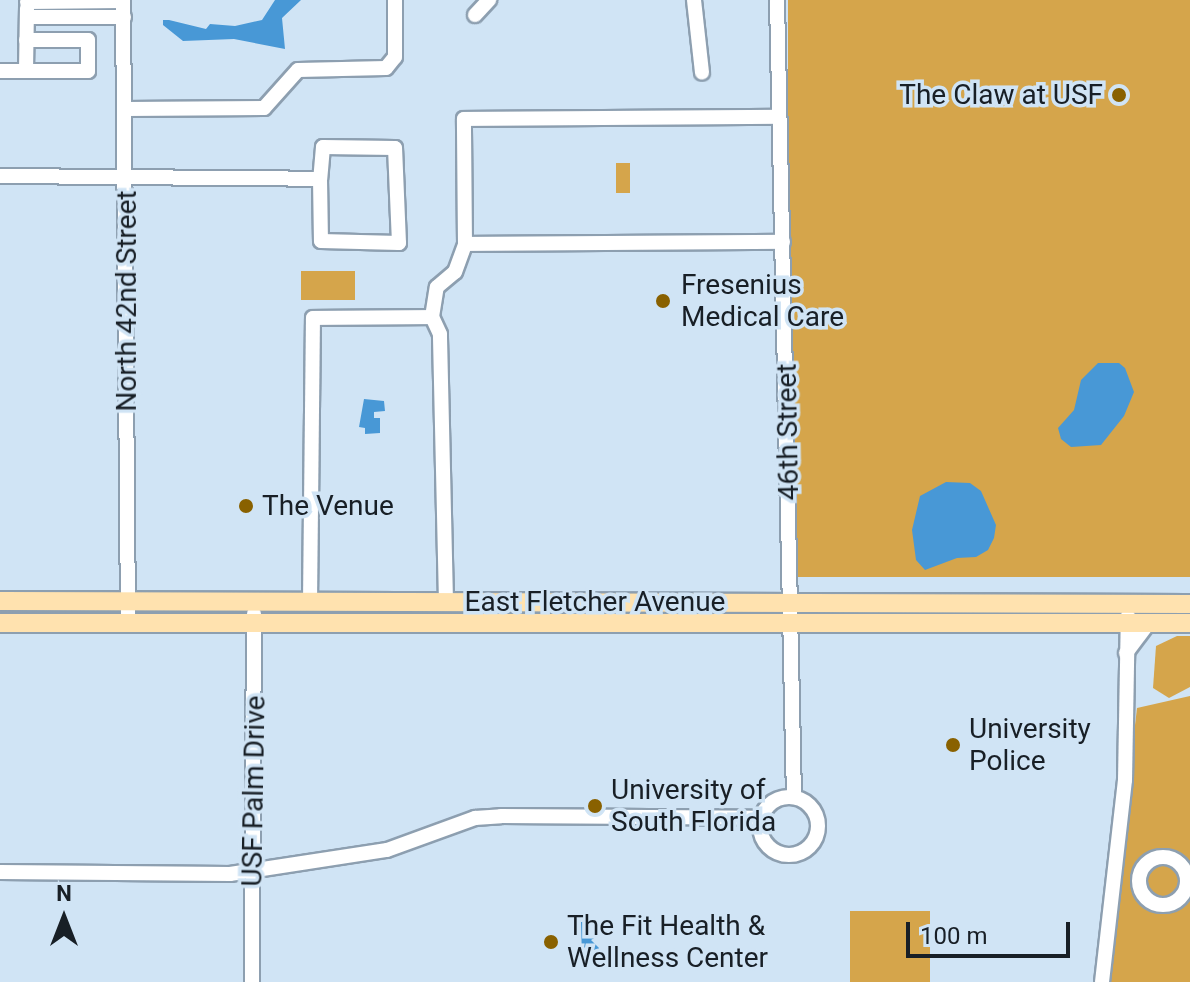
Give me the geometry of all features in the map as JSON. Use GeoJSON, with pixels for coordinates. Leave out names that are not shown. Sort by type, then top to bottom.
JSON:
{"type":"FeatureCollection","features":[{"type":"Feature","properties":{"kind":"main road","name":"East Fletcher Avenue"},"geometry":{"type":"LineString","coordinates":[[0,601],[1190,604]]}},
{"type":"Feature","properties":{"kind":"main road"},"geometry":{"type":"LineString","coordinates":[[349,625],[404,613],[431,613],[446,602]]}},
{"type":"Feature","properties":{"kind":"main road","name":"East Fletcher Avenue"},"geometry":{"type":"LineString","coordinates":[[0,623],[1126,628],[1149,623],[1190,623]]}},
{"type":"Feature","properties":{"kind":"street"},"geometry":{"type":"LineString","coordinates":[[126,109],[264,108],[298,70],[386,68],[395,57],[395,0]]}},
{"type":"Feature","properties":{"kind":"street"},"geometry":{"type":"LineString","coordinates":[[475,15],[489,0]]}},
{"type":"Feature","properties":{"kind":"street"},"geometry":{"type":"LineString","coordinates":[[694,0],[702,73]]}},
{"type":"Feature","properties":{"kind":"street","name":"46th Street"},"geometry":{"type":"LineString","coordinates":[[777,0],[794,797]]}},
{"type":"Feature","properties":{"kind":"street"},"geometry":{"type":"LineString","coordinates":[[27,6],[123,1]]}},
{"type":"Feature","properties":{"kind":"street","name":"North 42nd Street"},"geometry":{"type":"LineString","coordinates":[[123,1],[128,623]]}},
{"type":"Feature","properties":{"kind":"street"},"geometry":{"type":"LineString","coordinates":[[27,6],[124,17]]}},
{"type":"Feature","properties":{"kind":"street"},"geometry":{"type":"LineString","coordinates":[[26,71],[27,6]]}},
{"type":"Feature","properties":{"kind":"street"},"geometry":{"type":"LineString","coordinates":[[0,71],[88,71],[88,40],[26,40]]}},
{"type":"Feature","properties":{"kind":"street"},"geometry":{"type":"LineString","coordinates":[[446,602],[440,334],[432,317],[437,287],[455,272],[465,244],[464,119],[778,117]]}},
{"type":"Feature","properties":{"kind":"street"},"geometry":{"type":"LineString","coordinates":[[323,147],[395,148],[399,243],[321,241],[320,179],[323,147]]}},
{"type":"Feature","properties":{"kind":"street"},"geometry":{"type":"LineString","coordinates":[[0,176],[320,179]]}},
{"type":"Feature","properties":{"kind":"street"},"geometry":{"type":"LineString","coordinates":[[465,244],[783,242]]}},
{"type":"Feature","properties":{"kind":"street"},"geometry":{"type":"LineString","coordinates":[[310,602],[313,318],[432,317]]}},
{"type":"Feature","properties":{"kind":"street","name":"USF Palm Drive"},"geometry":{"type":"LineString","coordinates":[[252,982],[253,601]]}},
{"type":"Feature","properties":{"kind":"street"},"geometry":{"type":"LineString","coordinates":[[1102,982],[1125,780],[1126,628],[1131,604]]}},
{"type":"Feature","properties":{"kind":"street"},"geometry":{"type":"LineString","coordinates":[[1126,653],[1149,623]]}},
{"type":"Feature","properties":{"kind":"street"},"geometry":{"type":"LineString","coordinates":[[794,797],[810,806],[816,814],[818,832],[808,848],[792,855],[773,851],[761,835],[761,818],[774,800],[794,797]]}},
{"type":"Feature","properties":{"kind":"street"},"geometry":{"type":"LineString","coordinates":[[0,872],[230,874],[387,850],[475,818],[501,816],[761,818]]}},
{"type":"Feature","properties":{"kind":"street"},"geometry":{"type":"LineString","coordinates":[[1115,879],[1139,880]]}},
{"type":"Feature","properties":{"kind":"shaded area"},"geometry":{"type":"Polygon","coordinates":[[[788,0],[1190,0],[1190,577],[788,577],[788,0]]]}},
{"type":"Feature","properties":{"kind":"shaded area"},"geometry":{"type":"Polygon","coordinates":[[[616,163],[630,163],[630,193],[616,193],[616,163]]]}},
{"type":"Feature","properties":{"kind":"shaded area"},"geometry":{"type":"Polygon","coordinates":[[[301,271],[355,271],[355,300],[301,300],[301,271]]]}},
{"type":"Feature","properties":{"kind":"shaded area"},"geometry":{"type":"Polygon","coordinates":[[[1177,636],[1190,636],[1190,687],[1169,698],[1153,688],[1156,646],[1177,636]]]}},
{"type":"Feature","properties":{"kind":"shaded area"},"geometry":{"type":"Polygon","coordinates":[[[1190,696],[1190,982],[1105,982],[1137,708],[1190,696]]]}},
{"type":"Feature","properties":{"kind":"shaded area"},"geometry":{"type":"Polygon","coordinates":[[[850,911],[930,911],[930,982],[850,982],[850,911]]]}},
{"type":"Feature","properties":{"kind":"water"},"geometry":{"type":"Polygon","coordinates":[[[275,0],[301,0],[282,18],[285,49],[234,39],[183,41],[163,25],[163,20],[169,20],[206,29],[210,24],[235,26],[262,20],[275,0]]]}},
{"type":"Feature","properties":{"kind":"water"},"geometry":{"type":"Polygon","coordinates":[[[1098,363],[1119,363],[1125,368],[1134,392],[1124,416],[1101,445],[1071,447],[1061,439],[1058,428],[1074,410],[1081,380],[1098,363]]]}},
{"type":"Feature","properties":{"kind":"water"},"geometry":{"type":"Polygon","coordinates":[[[364,399],[384,401],[385,411],[374,412],[374,418],[380,418],[380,433],[365,434],[365,428],[359,427],[364,399]]]}},
{"type":"Feature","properties":{"kind":"water"},"geometry":{"type":"Polygon","coordinates":[[[946,482],[970,483],[981,491],[996,525],[994,538],[988,550],[976,557],[957,558],[925,570],[916,560],[912,530],[920,496],[946,482]]]}},
{"type":"Feature","properties":{"kind":"water"},"geometry":{"type":"Polygon","coordinates":[[[604,921],[604,932],[591,940],[599,948],[596,958],[582,958],[581,922],[604,921]]]}},
{"type":"Feature","properties":{"kind":"place","name":"The Claw at USF"},"geometry":{"type":"Point","coordinates":[1119,95]}},
{"type":"Feature","properties":{"kind":"place","name":"Fresenius Medical Care"},"geometry":{"type":"Point","coordinates":[663,301]}},
{"type":"Feature","properties":{"kind":"place","name":"The Venue"},"geometry":{"type":"Point","coordinates":[246,506]}},
{"type":"Feature","properties":{"kind":"place","name":"University Police"},"geometry":{"type":"Point","coordinates":[953,745]}},
{"type":"Feature","properties":{"kind":"place","name":"University of South Florida"},"geometry":{"type":"Point","coordinates":[595,806]}},
{"type":"Feature","properties":{"kind":"place","name":"The Fit Health & Wellness Center"},"geometry":{"type":"Point","coordinates":[551,942]}}]}
